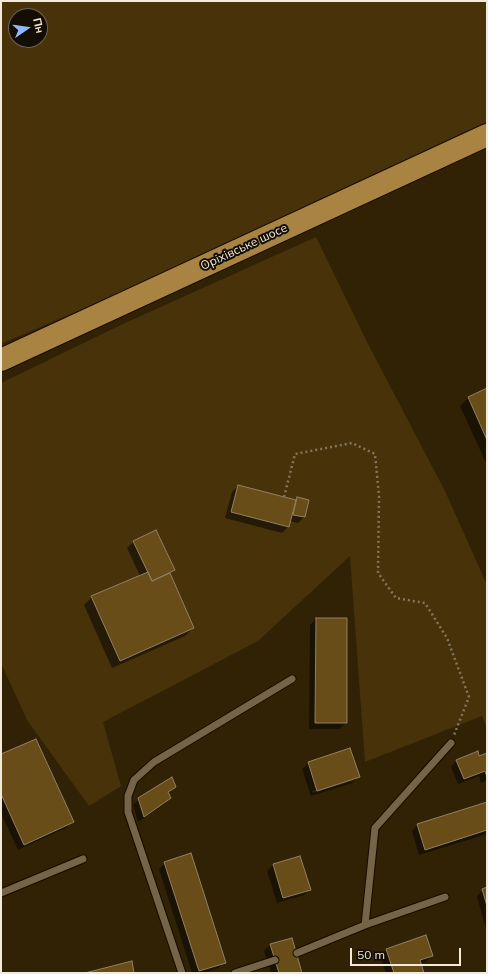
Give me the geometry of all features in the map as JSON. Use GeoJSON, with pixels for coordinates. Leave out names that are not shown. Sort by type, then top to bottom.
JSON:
{"type":"FeatureCollection","features":[{"type":"Feature","properties":{"kind":"highway","name":"Оріхівське шосе"},"geometry":{"type":"LineString","coordinates":[[1,360],[487,135]]}},
{"type":"Feature","properties":{"kind":"lane"},"geometry":{"type":"LineString","coordinates":[[182,973],[128,812],[128,796],[134,780],[154,762],[292,679]]}},
{"type":"Feature","properties":{"kind":"lane"},"geometry":{"type":"LineString","coordinates":[[365,925],[375,828],[451,744]]}},
{"type":"Feature","properties":{"kind":"lane"},"geometry":{"type":"LineString","coordinates":[[1,893],[83,859]]}},
{"type":"Feature","properties":{"kind":"lane"},"geometry":{"type":"LineString","coordinates":[[296,953],[365,925],[446,897]]}},
{"type":"Feature","properties":{"kind":"lane"},"geometry":{"type":"LineString","coordinates":[[235,973],[274,960]]}},
{"type":"Feature","properties":{"kind":"path"},"geometry":{"type":"LineString","coordinates":[[284,497],[295,454],[352,443],[375,454],[379,496],[378,573],[396,598],[426,603],[447,638],[469,697],[451,744]]}},
{"type":"Feature","properties":{"kind":"shaded area"},"geometry":{"type":"Polygon","coordinates":[[[1,1],[487,1],[487,135],[1,344],[1,1]]]}},
{"type":"Feature","properties":{"kind":"shaded area"},"geometry":{"type":"Polygon","coordinates":[[[316,237],[368,344],[445,491],[487,585],[487,728],[482,716],[365,762],[350,556],[258,641],[103,722],[121,786],[89,806],[27,720],[1,663],[1,383],[125,323],[316,237]]]}},
{"type":"Feature","properties":{"kind":"building"},"geometry":{"type":"Polygon","coordinates":[[[487,388],[487,440],[468,397],[487,388]]]}},
{"type":"Feature","properties":{"kind":"building"},"geometry":{"type":"Polygon","coordinates":[[[238,485],[296,500],[289,527],[231,512],[238,485]]]}},
{"type":"Feature","properties":{"kind":"building"},"geometry":{"type":"Polygon","coordinates":[[[297,497],[309,500],[305,517],[293,515],[297,497]]]}},
{"type":"Feature","properties":{"kind":"building"},"geometry":{"type":"Polygon","coordinates":[[[156,530],[175,570],[152,581],[133,541],[156,530]]]}},
{"type":"Feature","properties":{"kind":"building"},"geometry":{"type":"Polygon","coordinates":[[[148,572],[152,581],[170,573],[194,628],[120,661],[91,596],[148,572]]]}},
{"type":"Feature","properties":{"kind":"building"},"geometry":{"type":"Polygon","coordinates":[[[316,618],[347,618],[347,723],[315,723],[316,618]]]}},
{"type":"Feature","properties":{"kind":"building"},"geometry":{"type":"Polygon","coordinates":[[[36,739],[74,822],[24,845],[1,794],[1,754],[36,739]]]}},
{"type":"Feature","properties":{"kind":"building"},"geometry":{"type":"Polygon","coordinates":[[[350,748],[360,777],[317,791],[308,762],[350,748]]]}},
{"type":"Feature","properties":{"kind":"building"},"geometry":{"type":"Polygon","coordinates":[[[478,751],[479,756],[487,753],[487,777],[485,771],[464,779],[456,760],[478,751]]]}},
{"type":"Feature","properties":{"kind":"building"},"geometry":{"type":"Polygon","coordinates":[[[172,777],[176,787],[168,792],[171,798],[144,817],[138,798],[172,777]]]}},
{"type":"Feature","properties":{"kind":"building"},"geometry":{"type":"Polygon","coordinates":[[[487,802],[487,830],[425,850],[417,824],[487,802]]]}},
{"type":"Feature","properties":{"kind":"building"},"geometry":{"type":"Polygon","coordinates":[[[191,853],[226,963],[199,971],[164,862],[191,853]]]}},
{"type":"Feature","properties":{"kind":"building"},"geometry":{"type":"Polygon","coordinates":[[[300,856],[311,890],[283,898],[273,864],[300,856]]]}},
{"type":"Feature","properties":{"kind":"building"},"geometry":{"type":"Polygon","coordinates":[[[487,887],[487,906],[482,889],[487,887]]]}},
{"type":"Feature","properties":{"kind":"building"},"geometry":{"type":"Polygon","coordinates":[[[426,935],[433,956],[420,960],[424,973],[394,973],[386,949],[426,935]]]}},
{"type":"Feature","properties":{"kind":"building"},"geometry":{"type":"Polygon","coordinates":[[[292,938],[302,973],[279,973],[270,944],[292,938]]]}},
{"type":"Feature","properties":{"kind":"building"},"geometry":{"type":"Polygon","coordinates":[[[132,961],[134,973],[85,973],[132,961]]]}}]}
